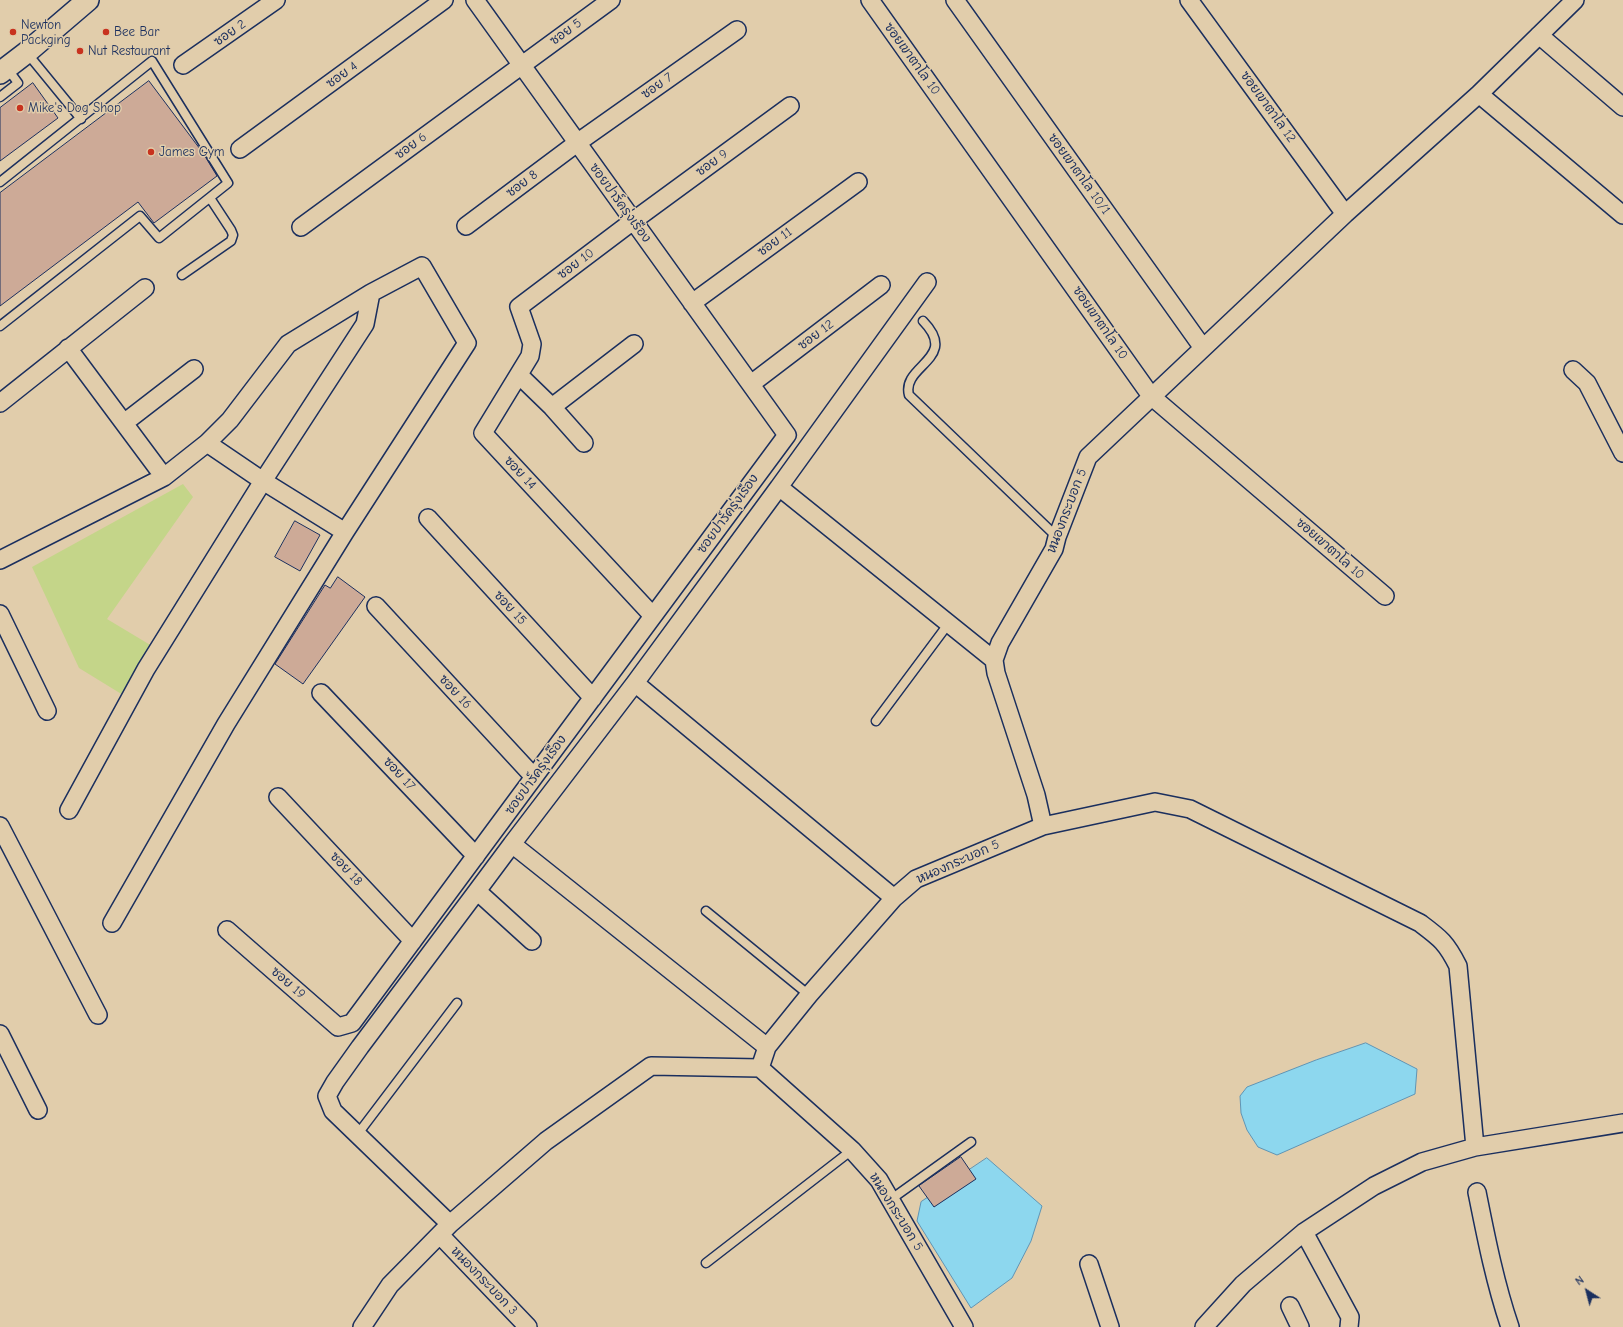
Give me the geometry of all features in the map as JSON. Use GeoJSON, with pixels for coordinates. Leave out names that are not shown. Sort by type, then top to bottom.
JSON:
{"type":"FeatureCollection","features":[{"type":"Feature","properties":{"kind":"street"},"geometry":{"type":"LineString","coordinates":[[3,70],[26,53],[88,0]]}},
{"type":"Feature","properties":{"kind":"street","name":"ซอย 2"},"geometry":{"type":"LineString","coordinates":[[183,66],[276,0]]}},
{"type":"Feature","properties":{"kind":"street","name":"ซอย 4"},"geometry":{"type":"LineString","coordinates":[[240,150],[444,0]]}},
{"type":"Feature","properties":{"kind":"street","name":"ซอยปาร์ครุ่งเรือง"},"geometry":{"type":"LineString","coordinates":[[352,1024],[787,435],[475,0]]}},
{"type":"Feature","properties":{"kind":"street","name":"ซอย 5"},"geometry":{"type":"LineString","coordinates":[[521,65],[611,0]]}},
{"type":"Feature","properties":{"kind":"street","name":"ซอยเขาตาโล 10"},"geometry":{"type":"LineString","coordinates":[[870,0],[1151,396],[1385,596]]}},
{"type":"Feature","properties":{"kind":"street","name":"ซอยเขาตาโล 10/1"},"geometry":{"type":"LineString","coordinates":[[955,0],[1203,348]]}},
{"type":"Feature","properties":{"kind":"street","name":"ซอยเขาตาโล 12"},"geometry":{"type":"LineString","coordinates":[[1189,0],[1345,214]]}},
{"type":"Feature","properties":{"kind":"street","name":"หนองกระบอก 5"},"geometry":{"type":"LineString","coordinates":[[994,660],[1000,643],[1054,549],[1057,537],[1088,457],[1345,214],[1479,94],[1575,0]]}},
{"type":"Feature","properties":{"kind":"street","name":"ซอย 7"},"geometry":{"type":"LineString","coordinates":[[577,143],[737,30]]}},
{"type":"Feature","properties":{"kind":"street"},"geometry":{"type":"LineString","coordinates":[[1539,35],[1623,107]]}},
{"type":"Feature","properties":{"kind":"street","name":"ซอย 6"},"geometry":{"type":"LineString","coordinates":[[301,227],[521,65]]}},
{"type":"Feature","properties":{"kind":"street"},"geometry":{"type":"LineString","coordinates":[[1479,94],[1623,215]]}},
{"type":"Feature","properties":{"kind":"street","name":"ซอย 9"},"geometry":{"type":"LineString","coordinates":[[633,221],[790,106]]}},
{"type":"Feature","properties":{"kind":"street","name":"ซอย 8"},"geometry":{"type":"LineString","coordinates":[[466,226],[577,143]]}},
{"type":"Feature","properties":{"kind":"street","name":"ซอย 11"},"geometry":{"type":"LineString","coordinates":[[692,303],[858,182]]}},
{"type":"Feature","properties":{"kind":"street","name":"ซอย 10"},"geometry":{"type":"LineString","coordinates":[[519,307],[633,221]]}},
{"type":"Feature","properties":{"kind":"street"},"geometry":{"type":"LineString","coordinates":[[0,560],[164,477],[207,443],[230,420],[288,344],[371,293],[422,266],[467,343],[345,532],[226,724],[112,923]]}},
{"type":"Feature","properties":{"kind":"street"},"geometry":{"type":"LineString","coordinates":[[532,941],[477,891],[635,683],[927,282]]}},
{"type":"Feature","properties":{"kind":"street","name":"ซอย 12"},"geometry":{"type":"LineString","coordinates":[[751,384],[881,285]]}},
{"type":"Feature","properties":{"kind":"street"},"geometry":{"type":"LineString","coordinates":[[0,403],[145,288]]}},
{"type":"Feature","properties":{"kind":"street"},"geometry":{"type":"LineString","coordinates":[[68,810],[146,669],[263,481],[366,324],[371,293]]}},
{"type":"Feature","properties":{"kind":"street","name":"ซอย 14"},"geometry":{"type":"LineString","coordinates":[[519,307],[532,344],[530,356],[483,433],[653,616]]}},
{"type":"Feature","properties":{"kind":"street"},"geometry":{"type":"LineString","coordinates":[[552,406],[634,344]]}},
{"type":"Feature","properties":{"kind":"street"},"geometry":{"type":"LineString","coordinates":[[68,348],[164,477]]}},
{"type":"Feature","properties":{"kind":"street"},"geometry":{"type":"LineString","coordinates":[[124,423],[194,369]]}},
{"type":"Feature","properties":{"kind":"street"},"geometry":{"type":"LineString","coordinates":[[1573,370],[1587,383],[1623,453]]}},
{"type":"Feature","properties":{"kind":"street"},"geometry":{"type":"LineString","coordinates":[[519,375],[552,406],[584,443]]}},
{"type":"Feature","properties":{"kind":"street"},"geometry":{"type":"LineString","coordinates":[[207,443],[263,481],[345,532]]}},
{"type":"Feature","properties":{"kind":"street"},"geometry":{"type":"LineString","coordinates":[[779,487],[994,660],[996,673],[1036,795],[1043,826]]}},
{"type":"Feature","properties":{"kind":"street","name":"ซอย 15"},"geometry":{"type":"LineString","coordinates":[[428,518],[593,698]]}},
{"type":"Feature","properties":{"kind":"street","name":"ซอย 16"},"geometry":{"type":"LineString","coordinates":[[376,606],[534,777]]}},
{"type":"Feature","properties":{"kind":"street"},"geometry":{"type":"LineString","coordinates":[[0,614],[47,711]]}},
{"type":"Feature","properties":{"kind":"street"},"geometry":{"type":"LineString","coordinates":[[635,683],[894,898]]}},
{"type":"Feature","properties":{"kind":"street","name":"ซอย 17"},"geometry":{"type":"LineString","coordinates":[[321,693],[476,856]]}},
{"type":"Feature","properties":{"kind":"street","name":"ซอย 18"},"geometry":{"type":"LineString","coordinates":[[278,797],[413,941]]}},
{"type":"Feature","properties":{"kind":"street","name":"หนองกระบอก 5"},"geometry":{"type":"LineString","coordinates":[[964,1327],[879,1180],[852,1150],[760,1068],[768,1047],[810,995],[894,898],[916,879],[1043,826],[1156,802],[1190,809],[1420,923],[1441,939],[1451,952],[1458,966],[1475,1147]]}},
{"type":"Feature","properties":{"kind":"street"},"geometry":{"type":"LineString","coordinates":[[0,826],[98,1015]]}},
{"type":"Feature","properties":{"kind":"street"},"geometry":{"type":"LineString","coordinates":[[512,844],[768,1047]]}},
{"type":"Feature","properties":{"kind":"street","name":"หนองกระบอก 3"},"geometry":{"type":"LineString","coordinates":[[477,891],[360,1047],[327,1096],[333,1111],[358,1135],[445,1229],[528,1327]]}},
{"type":"Feature","properties":{"kind":"street","name":"ซอย 19"},"geometry":{"type":"LineString","coordinates":[[227,930],[338,1027],[352,1024]]}},
{"type":"Feature","properties":{"kind":"street"},"geometry":{"type":"LineString","coordinates":[[0,1034],[38,1110]]}},
{"type":"Feature","properties":{"kind":"street"},"geometry":{"type":"LineString","coordinates":[[362,1327],[390,1285],[445,1229],[546,1141],[651,1066],[760,1068]]}},
{"type":"Feature","properties":{"kind":"street"},"geometry":{"type":"LineString","coordinates":[[1204,1327],[1243,1284],[1304,1232],[1374,1186],[1422,1162],[1475,1147],[1623,1123]]}},
{"type":"Feature","properties":{"kind":"street"},"geometry":{"type":"LineString","coordinates":[[1477,1192],[1486,1240],[1510,1327]]}},
{"type":"Feature","properties":{"kind":"street"},"geometry":{"type":"LineString","coordinates":[[1304,1232],[1350,1317],[1349,1327]]}},
{"type":"Feature","properties":{"kind":"street"},"geometry":{"type":"LineString","coordinates":[[1088,1264],[1110,1327]]}},
{"type":"Feature","properties":{"kind":"street"},"geometry":{"type":"LineString","coordinates":[[1290,1306],[1300,1327]]}},
{"type":"Feature","properties":{"kind":"lane"},"geometry":{"type":"LineString","coordinates":[[26,53],[81,119]]}},
{"type":"Feature","properties":{"kind":"lane"},"geometry":{"type":"LineString","coordinates":[[0,182],[152,61],[228,183],[159,238],[140,216],[0,326]]}},
{"type":"Feature","properties":{"kind":"lane"},"geometry":{"type":"LineString","coordinates":[[0,97],[18,83],[3,70]]}},
{"type":"Feature","properties":{"kind":"lane"},"geometry":{"type":"LineString","coordinates":[[182,275],[231,241],[233,235],[231,230],[210,198]]}},
{"type":"Feature","properties":{"kind":"lane"},"geometry":{"type":"LineString","coordinates":[[923,321],[931,329],[936,340],[936,349],[912,379],[907,389],[909,395],[1057,537]]}},
{"type":"Feature","properties":{"kind":"lane"},"geometry":{"type":"LineString","coordinates":[[876,721],[949,623]]}},
{"type":"Feature","properties":{"kind":"lane"},"geometry":{"type":"LineString","coordinates":[[706,911],[810,995]]}},
{"type":"Feature","properties":{"kind":"lane"},"geometry":{"type":"LineString","coordinates":[[358,1135],[456,1003]]}},
{"type":"Feature","properties":{"kind":"lane"},"geometry":{"type":"LineString","coordinates":[[890,1200],[971,1142]]}},
{"type":"Feature","properties":{"kind":"lane"},"geometry":{"type":"LineString","coordinates":[[706,1263],[852,1150]]}},
{"type":"Feature","properties":{"kind":"green space"},"geometry":{"type":"Polygon","coordinates":[[[183,484],[193,497],[107,619],[152,646],[123,695],[79,668],[32,567],[183,484]]]}},
{"type":"Feature","properties":{"kind":"water"},"geometry":{"type":"Polygon","coordinates":[[[1366,1043],[1417,1069],[1415,1094],[1277,1155],[1258,1147],[1247,1130],[1241,1113],[1240,1096],[1247,1087],[1316,1060],[1366,1043]]]}},
{"type":"Feature","properties":{"kind":"water"},"geometry":{"type":"Polygon","coordinates":[[[987,1158],[1042,1206],[1031,1241],[1012,1278],[971,1308],[917,1221],[921,1202],[987,1158]]]}},
{"type":"Feature","properties":{"kind":"building"},"geometry":{"type":"Polygon","coordinates":[[[149,81],[203,153],[217,176],[154,223],[138,202],[0,306],[0,193],[149,81]]]}},
{"type":"Feature","properties":{"kind":"building"},"geometry":{"type":"Polygon","coordinates":[[[33,83],[58,118],[0,161],[0,108],[33,83]]]}},
{"type":"Feature","properties":{"kind":"building"},"geometry":{"type":"Polygon","coordinates":[[[295,521],[320,535],[300,571],[275,557],[295,521]]]}},
{"type":"Feature","properties":{"kind":"building"},"geometry":{"type":"Polygon","coordinates":[[[338,577],[365,597],[303,684],[275,664],[325,585],[330,588],[338,577]]]}},
{"type":"Feature","properties":{"kind":"building"},"geometry":{"type":"Polygon","coordinates":[[[961,1157],[976,1179],[934,1207],[919,1186],[961,1157]]]}},
{"type":"Feature","properties":{"kind":"place","name":"Newton Packging"},"geometry":{"type":"Point","coordinates":[13,32]}},
{"type":"Feature","properties":{"kind":"place","name":"Bee Bar"},"geometry":{"type":"Point","coordinates":[106,32]}},
{"type":"Feature","properties":{"kind":"place","name":"Nut Restaurant"},"geometry":{"type":"Point","coordinates":[80,51]}},
{"type":"Feature","properties":{"kind":"place","name":"Mike's Dog Shop"},"geometry":{"type":"Point","coordinates":[20,108]}},
{"type":"Feature","properties":{"kind":"place","name":"James Gym"},"geometry":{"type":"Point","coordinates":[151,152]}}]}
